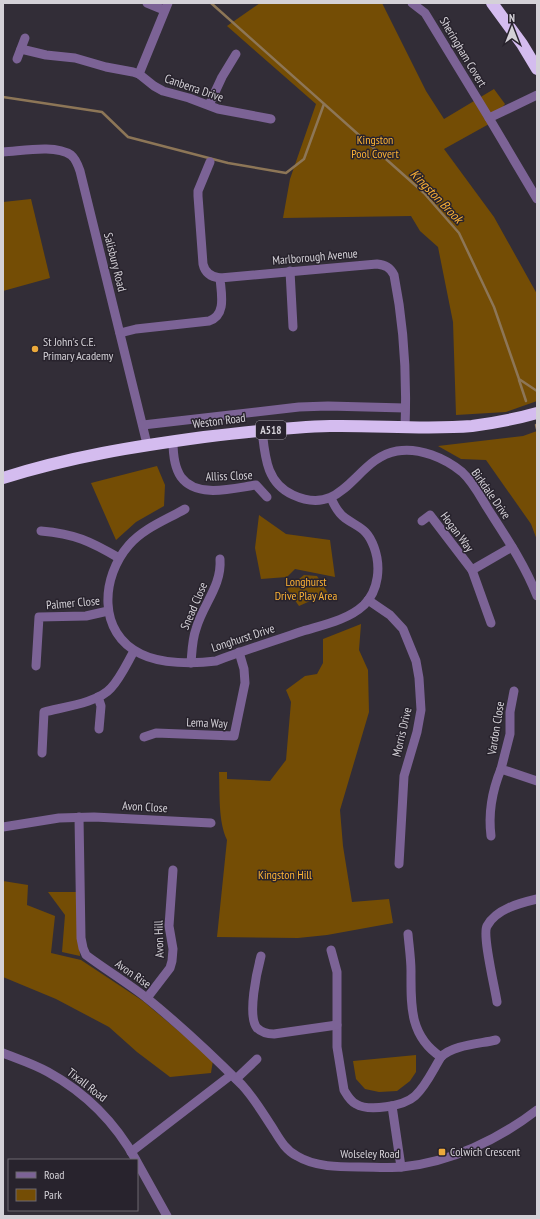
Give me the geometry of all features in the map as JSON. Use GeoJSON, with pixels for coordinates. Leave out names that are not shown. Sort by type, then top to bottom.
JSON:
{"type":"FeatureCollection","features":[{"type":"Feature","properties":{"kind":"highway"},"geometry":{"type":"LineString","coordinates":[[492,3],[522,44],[537,69]]}},
{"type":"Feature","properties":{"kind":"highway","name":"Weston Road"},"geometry":{"type":"LineString","coordinates":[[3,478],[20,472],[114,450],[147,444],[262,430],[331,426],[472,426],[537,413]]}},
{"type":"Feature","properties":{"kind":"street"},"geometry":{"type":"LineString","coordinates":[[139,74],[166,6],[147,3]]}},
{"type":"Feature","properties":{"kind":"street","name":"Sheringham Covert"},"geometry":{"type":"LineString","coordinates":[[412,3],[425,13],[537,200]]}},
{"type":"Feature","properties":{"kind":"street"},"geometry":{"type":"LineString","coordinates":[[17,59],[25,38]]}},
{"type":"Feature","properties":{"kind":"street","name":"Canberra Drive"},"geometry":{"type":"LineString","coordinates":[[21,49],[46,55],[75,58],[106,67],[133,72],[139,74],[163,91],[228,111],[271,119]]}},
{"type":"Feature","properties":{"kind":"street"},"geometry":{"type":"LineString","coordinates":[[209,105],[236,54]]}},
{"type":"Feature","properties":{"kind":"street"},"geometry":{"type":"LineString","coordinates":[[489,118],[537,95]]}},
{"type":"Feature","properties":{"kind":"street","name":"Salisbury Road"},"geometry":{"type":"LineString","coordinates":[[3,152],[57,149],[71,156],[76,162],[80,171],[147,444]]}},
{"type":"Feature","properties":{"kind":"street"},"geometry":{"type":"LineString","coordinates":[[120,333],[136,329],[209,321],[214,319],[221,312],[222,305],[220,278],[208,274],[203,264],[198,196],[210,162]]}},
{"type":"Feature","properties":{"kind":"street","name":"Marlborough Avenue"},"geometry":{"type":"LineString","coordinates":[[220,278],[378,264],[384,265],[391,270],[397,292],[403,330],[406,368],[404,427]]}},
{"type":"Feature","properties":{"kind":"street"},"geometry":{"type":"LineString","coordinates":[[290,271],[293,327]]}},
{"type":"Feature","properties":{"kind":"street","name":"Weston Road"},"geometry":{"type":"LineString","coordinates":[[143,425],[299,407],[328,406],[405,408]]}},
{"type":"Feature","properties":{"kind":"street","name":"Birkdale Drive"},"geometry":{"type":"LineString","coordinates":[[262,430],[264,452],[268,470],[272,477],[277,484],[291,494],[303,499],[317,501],[331,498],[347,487],[378,459],[397,451],[406,450],[428,454],[442,459],[452,465],[470,480],[512,547],[537,596]]}},
{"type":"Feature","properties":{"kind":"street","name":"Alliss Close"},"geometry":{"type":"LineString","coordinates":[[173,441],[177,468],[181,478],[188,484],[195,488],[210,491],[256,485],[267,497]]}},
{"type":"Feature","properties":{"kind":"street","name":"Longhurst Drive"},"geometry":{"type":"LineString","coordinates":[[185,509],[138,536],[119,558],[108,590],[108,611],[115,630],[134,651],[154,659],[191,663],[216,661],[337,620],[357,611],[368,600],[374,588],[378,571],[377,556],[366,534],[361,528],[340,513],[331,498]]}},
{"type":"Feature","properties":{"kind":"street","name":"Hogan Way"},"geometry":{"type":"LineString","coordinates":[[422,521],[430,515],[472,570],[491,623]]}},
{"type":"Feature","properties":{"kind":"street"},"geometry":{"type":"LineString","coordinates":[[41,531],[77,536],[97,545],[119,558]]}},
{"type":"Feature","properties":{"kind":"street","name":"Hogan Way"},"geometry":{"type":"LineString","coordinates":[[472,570],[512,547]]}},
{"type":"Feature","properties":{"kind":"street","name":"Snead Close"},"geometry":{"type":"LineString","coordinates":[[191,663],[196,628],[218,581],[220,573],[220,559]]}},
{"type":"Feature","properties":{"kind":"street","name":"Morris Drive"},"geometry":{"type":"LineString","coordinates":[[368,600],[390,615],[403,629],[416,661],[419,678],[421,710],[417,732],[404,776],[399,864]]}},
{"type":"Feature","properties":{"kind":"street","name":"Palmer Close"},"geometry":{"type":"LineString","coordinates":[[36,666],[39,617],[86,616],[108,611]]}},
{"type":"Feature","properties":{"kind":"street"},"geometry":{"type":"LineString","coordinates":[[42,753],[44,712],[98,697],[110,689],[134,651]]}},
{"type":"Feature","properties":{"kind":"street","name":"Lema Way"},"geometry":{"type":"LineString","coordinates":[[144,737],[156,733],[234,736],[245,684],[244,668],[239,652]]}},
{"type":"Feature","properties":{"kind":"street","name":"Vardon Close"},"geometry":{"type":"LineString","coordinates":[[491,836],[489,816],[492,792],[501,769],[510,734],[510,712],[514,691]]}},
{"type":"Feature","properties":{"kind":"street"},"geometry":{"type":"LineString","coordinates":[[98,697],[100,706],[99,729]]}},
{"type":"Feature","properties":{"kind":"street","name":"Vardon Close"},"geometry":{"type":"LineString","coordinates":[[501,769],[537,781]]}},
{"type":"Feature","properties":{"kind":"street"},"geometry":{"type":"LineString","coordinates":[[3,827],[59,818],[79,817]]}},
{"type":"Feature","properties":{"kind":"street","name":"Avon Close"},"geometry":{"type":"LineString","coordinates":[[79,817],[210,823]]}},
{"type":"Feature","properties":{"kind":"street","name":"Avon Rise"},"geometry":{"type":"LineString","coordinates":[[79,817],[81,938],[86,956],[147,998],[204,1048],[233,1077]]}},
{"type":"Feature","properties":{"kind":"street","name":"Avon Hill"},"geometry":{"type":"LineString","coordinates":[[147,998],[170,968],[172,961],[173,949],[169,926],[173,870]]}},
{"type":"Feature","properties":{"kind":"street"},"geometry":{"type":"LineString","coordinates":[[497,1002],[487,944],[487,925],[500,912],[510,906],[537,899]]}},
{"type":"Feature","properties":{"kind":"street"},"geometry":{"type":"LineString","coordinates":[[408,934],[411,970],[411,1002],[415,1024],[426,1045],[441,1057]]}},
{"type":"Feature","properties":{"kind":"street"},"geometry":{"type":"LineString","coordinates":[[331,950],[337,972],[336,1047],[342,1080],[347,1096],[356,1104],[362,1107],[371,1108],[392,1106],[409,1102],[416,1095],[445,1053],[452,1049],[496,1040]]}},
{"type":"Feature","properties":{"kind":"street"},"geometry":{"type":"LineString","coordinates":[[261,956],[256,978],[253,1012],[253,1020],[259,1030],[266,1034],[274,1034],[337,1025]]}},
{"type":"Feature","properties":{"kind":"street","name":"Tixall Road"},"geometry":{"type":"LineString","coordinates":[[3,1053],[47,1072],[64,1081],[78,1092],[110,1120],[135,1158]]}},
{"type":"Feature","properties":{"kind":"street"},"geometry":{"type":"LineString","coordinates":[[135,1158],[256,1059]]}},
{"type":"Feature","properties":{"kind":"street","name":"Wolseley Road"},"geometry":{"type":"LineString","coordinates":[[233,1077],[251,1095],[286,1147],[298,1157],[307,1161],[329,1165],[351,1167],[401,1167],[422,1164],[484,1144],[505,1133],[537,1110]]}},
{"type":"Feature","properties":{"kind":"street"},"geometry":{"type":"LineString","coordinates":[[392,1106],[401,1167]]}},
{"type":"Feature","properties":{"kind":"street","name":"Tixall Road"},"geometry":{"type":"LineString","coordinates":[[138,1163],[167,1216]]}},
{"type":"Feature","properties":{"kind":"green space","name":"Kingston Pool Covert"},"geometry":{"type":"Polygon","coordinates":[[[260,3],[382,3],[426,91],[444,119],[494,89],[505,104],[489,124],[444,149],[494,217],[537,294],[537,401],[506,412],[456,415],[453,322],[438,247],[420,231],[411,216],[283,218],[290,179],[316,104],[227,26],[260,3]]]}},
{"type":"Feature","properties":{"kind":"green space"},"geometry":{"type":"Polygon","coordinates":[[[31,199],[50,278],[3,291],[3,202],[31,199]]]}},
{"type":"Feature","properties":{"kind":"green space"},"geometry":{"type":"Polygon","coordinates":[[[537,431],[537,540],[531,524],[486,460],[461,459],[438,446],[523,436],[537,431]]]}},
{"type":"Feature","properties":{"kind":"green space"},"geometry":{"type":"Polygon","coordinates":[[[157,466],[165,485],[164,506],[136,522],[116,540],[91,483],[157,466]]]}},
{"type":"Feature","properties":{"kind":"green space"},"geometry":{"type":"Polygon","coordinates":[[[259,515],[286,534],[330,540],[335,577],[295,569],[287,577],[261,579],[255,548],[259,515]]]}},
{"type":"Feature","properties":{"kind":"green space","name":"Longhurst Drive Play Area"},"geometry":{"type":"Polygon","coordinates":[[[304,575],[317,576],[328,593],[299,606],[287,589],[304,575]]]}},
{"type":"Feature","properties":{"kind":"green space","name":"Kingston Hill"},"geometry":{"type":"Polygon","coordinates":[[[361,624],[359,650],[368,670],[369,712],[340,810],[343,846],[352,902],[389,899],[393,923],[327,935],[298,938],[217,937],[227,840],[224,833],[221,816],[219,772],[227,772],[227,779],[270,781],[286,760],[291,702],[286,690],[305,676],[317,674],[323,663],[323,639],[361,624]]]}},
{"type":"Feature","properties":{"kind":"green space"},"geometry":{"type":"Polygon","coordinates":[[[3,881],[28,885],[27,905],[55,916],[51,953],[81,960],[143,1001],[213,1060],[211,1073],[170,1077],[137,1052],[109,1027],[56,999],[3,977],[3,881]]]}},
{"type":"Feature","properties":{"kind":"green space"},"geometry":{"type":"Polygon","coordinates":[[[48,892],[77,892],[80,956],[62,952],[65,915],[48,892]]]}},
{"type":"Feature","properties":{"kind":"green space"},"geometry":{"type":"Polygon","coordinates":[[[416,1055],[416,1072],[410,1081],[397,1091],[379,1092],[365,1089],[356,1079],[353,1061],[416,1055]]]}},
{"type":"Feature","properties":{"kind":"waterway","name":"Kingston Brook"},"geometry":{"type":"LineString","coordinates":[[211,3],[424,193],[459,233],[494,307],[519,379],[537,391]]}},
{"type":"Feature","properties":{"kind":"waterway"},"geometry":{"type":"LineString","coordinates":[[3,97],[102,112],[128,137],[228,163],[286,173],[304,159],[324,104]]}},
{"type":"Feature","properties":{"kind":"waterway","name":"Kingston Brook"},"geometry":{"type":"LineString","coordinates":[[519,380],[526,401]]}},
{"type":"Feature","properties":{"kind":"waterway","name":"Kingston Brook"},"geometry":{"type":"LineString","coordinates":[[536,425],[537,429]]}},
{"type":"Feature","properties":{"kind":"place","name":"St John's C.E. Primary Academy"},"geometry":{"type":"Point","coordinates":[35,349]}},
{"type":"Feature","properties":{"kind":"place","name":"Colwich Crescent"},"geometry":{"type":"Point","coordinates":[442,1152]}}]}
